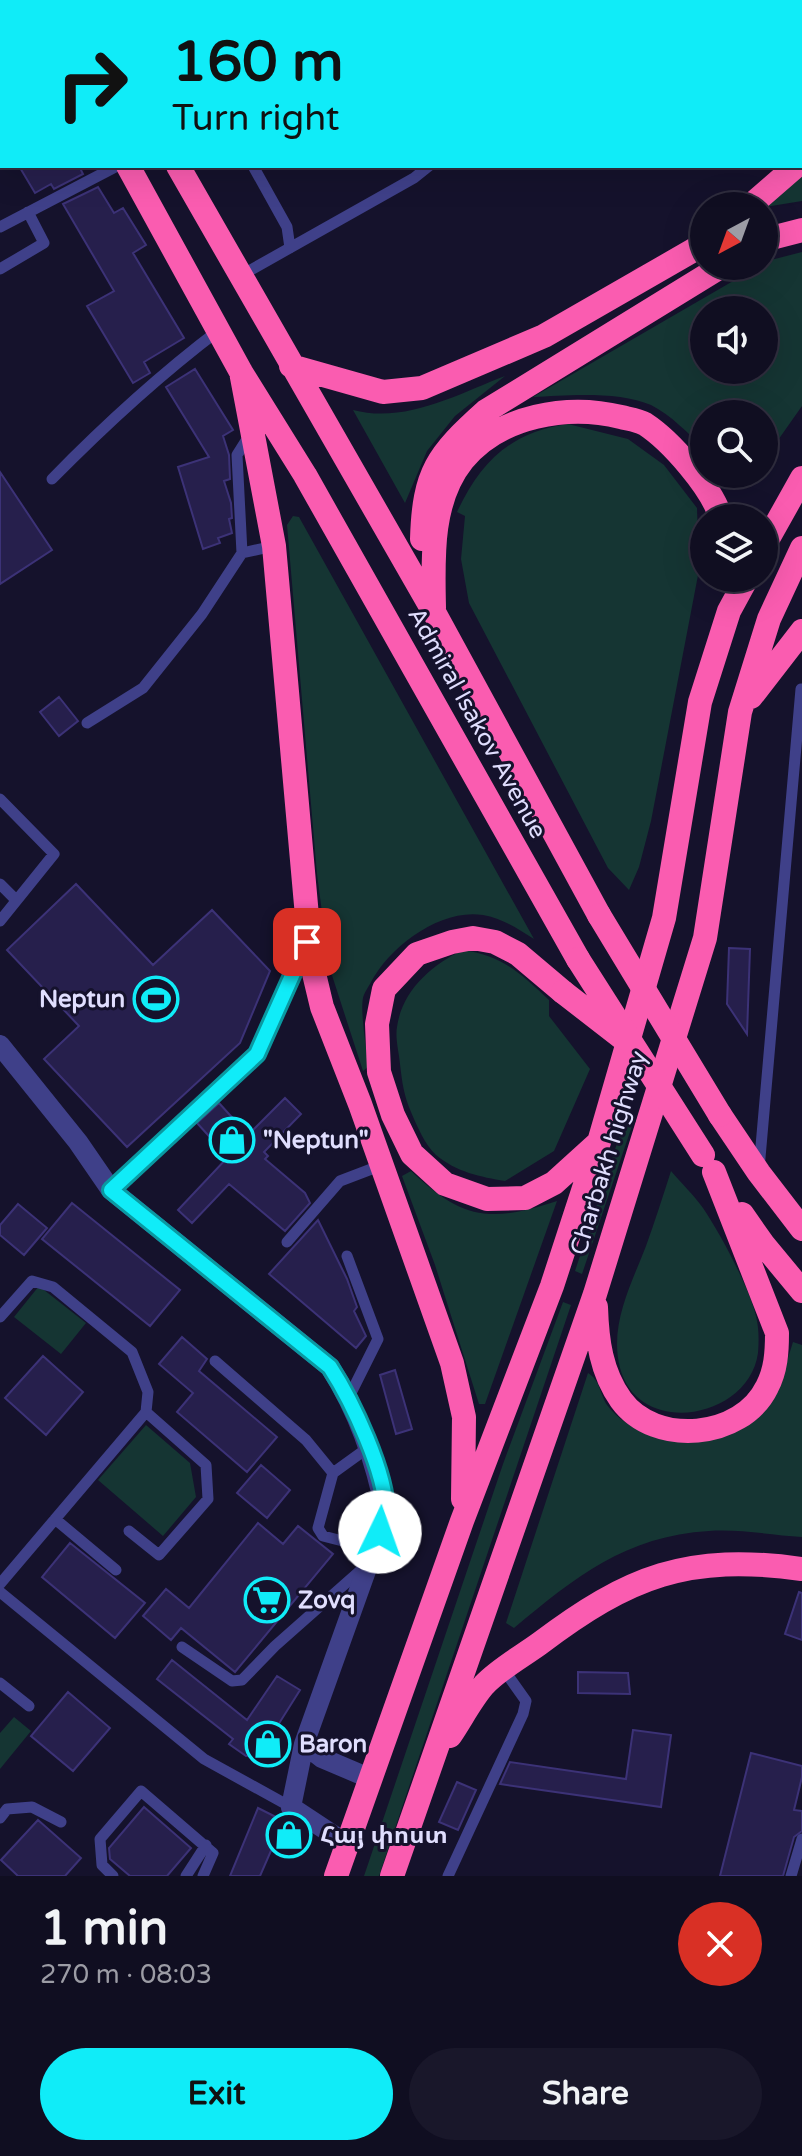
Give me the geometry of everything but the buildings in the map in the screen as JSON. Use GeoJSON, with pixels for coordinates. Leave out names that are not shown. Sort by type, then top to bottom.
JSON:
{"type":"FeatureCollection","features":[{"type":"Feature","properties":{"kind":"highway","name":"Admiral Isakov Avenue"},"geometry":{"type":"LineString","coordinates":[[129,168],[241,372],[305,475],[578,959],[709,1164],[763,1244],[802,1291]]}},
{"type":"Feature","properties":{"kind":"highway","name":"Admiral Isakov Avenue"},"geometry":{"type":"LineString","coordinates":[[179,168],[435,614],[599,915],[720,1115],[802,1229]]}},
{"type":"Feature","properties":{"kind":"highway"},"geometry":{"type":"LineString","coordinates":[[766,192],[793,168]]}},
{"type":"Feature","properties":{"kind":"highway"},"geometry":{"type":"LineString","coordinates":[[778,220],[802,216]]}},
{"type":"Feature","properties":{"kind":"highway"},"geometry":{"type":"LineString","coordinates":[[778,236],[802,230]]}},
{"type":"Feature","properties":{"kind":"highway"},"geometry":{"type":"LineString","coordinates":[[291,366],[383,392],[422,388],[544,336],[690,252]]}},
{"type":"Feature","properties":{"kind":"highway"},"geometry":{"type":"LineString","coordinates":[[421,590],[426,489],[436,464],[463,432],[486,411],[699,280]]}},
{"type":"Feature","properties":{"kind":"highway"},"geometry":{"type":"LineString","coordinates":[[241,372],[274,546],[307,942],[322,1007],[452,1363],[464,1417],[462,1521]]}},
{"type":"Feature","properties":{"kind":"highway"},"geometry":{"type":"LineString","coordinates":[[435,614],[433,568],[436,526],[444,497],[461,462],[477,446],[497,434],[544,414],[570,410],[603,412],[643,422],[680,457],[716,504]]}},
{"type":"Feature","properties":{"kind":"highway"},"geometry":{"type":"LineString","coordinates":[[778,521],[802,478]]}},
{"type":"Feature","properties":{"kind":"highway","name":"Charbakh highway"},"geometry":{"type":"LineString","coordinates":[[431,1765],[594,1298],[705,938],[740,712],[769,619],[802,548]]}},
{"type":"Feature","properties":{"kind":"highway"},"geometry":{"type":"LineString","coordinates":[[729,611],[730,592]]}},
{"type":"Feature","properties":{"kind":"highway","name":"Charbakh highway"},"geometry":{"type":"LineString","coordinates":[[336,1876],[462,1521],[552,1286],[599,1142],[664,918],[700,702],[729,611],[739,592]]}},
{"type":"Feature","properties":{"kind":"highway"},"geometry":{"type":"LineString","coordinates":[[740,712],[802,631]]}},
{"type":"Feature","properties":{"kind":"highway"},"geometry":{"type":"LineString","coordinates":[[599,1142],[554,1183],[525,1198],[487,1199],[445,1184],[412,1154],[393,1115],[379,1072],[377,1024],[384,989],[417,954],[473,938],[495,942],[518,954],[636,1049]]}},
{"type":"Feature","properties":{"kind":"highway"},"geometry":{"type":"LineString","coordinates":[[552,1286],[594,1298],[596,1341],[609,1380],[622,1402],[639,1416],[672,1429],[709,1430],[739,1416],[755,1404],[767,1389],[774,1370],[777,1333],[709,1164]]}},
{"type":"Feature","properties":{"kind":"highway"},"geometry":{"type":"LineString","coordinates":[[392,1876],[431,1765],[485,1685],[504,1670],[617,1591],[659,1575],[688,1568],[743,1563],[802,1569]]}},
{"type":"Feature","properties":{"kind":"street"},"geometry":{"type":"LineString","coordinates":[[3,1057],[78,1142],[111,1190],[330,1367],[349,1397],[379,1476],[386,1515],[304,1744],[291,1807],[347,1844]]}},
{"type":"Feature","properties":{"kind":"street"},"geometry":{"type":"LineString","coordinates":[[304,1744],[322,1758],[369,1778]]}},
{"type":"Feature","properties":{"kind":"lane"},"geometry":{"type":"LineString","coordinates":[[0,227],[113,168]]}},
{"type":"Feature","properties":{"kind":"lane"},"geometry":{"type":"LineString","coordinates":[[254,168],[287,227],[290,248]]}},
{"type":"Feature","properties":{"kind":"lane"},"geometry":{"type":"LineString","coordinates":[[240,277],[426,168]]}},
{"type":"Feature","properties":{"kind":"lane"},"geometry":{"type":"LineString","coordinates":[[0,269],[44,243],[28,212]]}},
{"type":"Feature","properties":{"kind":"lane"},"geometry":{"type":"LineString","coordinates":[[52,479],[88,442],[185,356],[220,330]]}},
{"type":"Feature","properties":{"kind":"lane"},"geometry":{"type":"LineString","coordinates":[[87,723],[143,688],[202,614],[242,553],[237,455],[254,429]]}},
{"type":"Feature","properties":{"kind":"lane"},"geometry":{"type":"LineString","coordinates":[[242,553],[274,546]]}},
{"type":"Feature","properties":{"kind":"lane"},"geometry":{"type":"LineString","coordinates":[[759,1173],[801,689]]}},
{"type":"Feature","properties":{"kind":"lane"},"geometry":{"type":"LineString","coordinates":[[0,799],[54,854],[0,921]]}},
{"type":"Feature","properties":{"kind":"lane"},"geometry":{"type":"LineString","coordinates":[[0,884],[16,900]]}},
{"type":"Feature","properties":{"kind":"lane"},"geometry":{"type":"LineString","coordinates":[[111,1190],[257,1054],[307,942]]}},
{"type":"Feature","properties":{"kind":"lane"},"geometry":{"type":"LineString","coordinates":[[287,1242],[340,1181],[382,1165]]}},
{"type":"Feature","properties":{"kind":"lane"},"geometry":{"type":"LineString","coordinates":[[347,1256],[378,1339],[349,1397]]}},
{"type":"Feature","properties":{"kind":"lane"},"geometry":{"type":"LineString","coordinates":[[0,1317],[32,1281],[53,1287],[132,1352],[148,1392],[146,1412],[0,1584]]}},
{"type":"Feature","properties":{"kind":"lane"},"geometry":{"type":"LineString","coordinates":[[215,1361],[306,1440],[333,1473]]}},
{"type":"Feature","properties":{"kind":"lane"},"geometry":{"type":"LineString","coordinates":[[129,1531],[159,1555],[208,1499],[206,1465],[146,1412]]}},
{"type":"Feature","properties":{"kind":"lane"},"geometry":{"type":"LineString","coordinates":[[182,1647],[232,1681],[242,1680],[371,1556],[323,1536],[318,1528],[333,1473],[369,1447]]}},
{"type":"Feature","properties":{"kind":"lane"},"geometry":{"type":"LineString","coordinates":[[55,1519],[116,1570]]}},
{"type":"Feature","properties":{"kind":"lane"},"geometry":{"type":"LineString","coordinates":[[0,1592],[204,1759],[291,1807]]}},
{"type":"Feature","properties":{"kind":"lane"},"geometry":{"type":"LineString","coordinates":[[448,1876],[523,1714],[526,1701],[504,1670]]}},
{"type":"Feature","properties":{"kind":"lane"},"geometry":{"type":"LineString","coordinates":[[0,1683],[29,1706]]}},
{"type":"Feature","properties":{"kind":"lane"},"geometry":{"type":"LineString","coordinates":[[113,1876],[102,1865],[100,1839],[141,1791],[213,1853],[203,1876]]}},
{"type":"Feature","properties":{"kind":"lane"},"geometry":{"type":"LineString","coordinates":[[0,1818],[7,1809],[32,1807],[61,1822]]}},
{"type":"Feature","properties":{"kind":"lane"},"geometry":{"type":"LineString","coordinates":[[791,1876],[802,1839]]}},
{"type":"Feature","properties":{"kind":"lane"},"geometry":{"type":"LineString","coordinates":[[186,1876],[206,1845]]}},
{"type":"Feature","properties":{"kind":"green space"},"geometry":{"type":"Polygon","coordinates":[[[802,174],[802,201],[778,205],[778,195],[802,174]]]}},
{"type":"Feature","properties":{"kind":"green space"},"geometry":{"type":"Polygon","coordinates":[[[802,252],[802,406],[778,440],[778,400],[690,400],[690,436],[666,414],[638,401],[593,395],[533,397],[690,306],[690,384],[778,384],[778,296],[707,296],[735,280],[778,280],[778,258],[802,252]]]}},
{"type":"Feature","properties":{"kind":"green space"},"geometry":{"type":"Polygon","coordinates":[[[505,376],[455,416],[427,451],[405,503],[353,410],[392,413],[412,410],[505,376]]]}},
{"type":"Feature","properties":{"kind":"green space"},"geometry":{"type":"Polygon","coordinates":[[[568,424],[628,439],[664,465],[694,504],[690,504],[690,592],[695,592],[651,821],[639,867],[629,890],[608,868],[469,603],[461,559],[465,516],[457,512],[476,478],[514,442],[548,428],[568,424]]]}},
{"type":"Feature","properties":{"kind":"green space"},"geometry":{"type":"Polygon","coordinates":[[[293,516],[299,517],[534,939],[497,919],[467,914],[450,917],[418,932],[380,968],[364,996],[362,1013],[368,1067],[363,1071],[329,966],[317,874],[287,525],[293,516]]]}},
{"type":"Feature","properties":{"kind":"green space"},"geometry":{"type":"Polygon","coordinates":[[[463,950],[500,961],[549,1000],[549,1016],[590,1069],[554,1151],[505,1181],[460,1170],[436,1155],[416,1123],[403,1083],[397,1031],[405,1002],[429,971],[463,950]]]}},
{"type":"Feature","properties":{"kind":"green space"},"geometry":{"type":"Polygon","coordinates":[[[625,1119],[633,1123],[582,1274],[575,1271],[625,1119]]]}},
{"type":"Feature","properties":{"kind":"green space"},"geometry":{"type":"Polygon","coordinates":[[[411,1171],[446,1199],[478,1213],[513,1212],[557,1201],[485,1404],[479,1404],[435,1265],[402,1176],[411,1171]]]}},
{"type":"Feature","properties":{"kind":"green space"},"geometry":{"type":"Polygon","coordinates":[[[671,1171],[696,1198],[725,1246],[747,1290],[758,1330],[758,1353],[750,1376],[735,1393],[715,1405],[693,1412],[670,1412],[648,1405],[631,1390],[620,1368],[617,1352],[623,1306],[671,1171]]]}},
{"type":"Feature","properties":{"kind":"green space"},"geometry":{"type":"Polygon","coordinates":[[[39,1286],[86,1323],[61,1354],[14,1317],[39,1286]]]}},
{"type":"Feature","properties":{"kind":"green space"},"geometry":{"type":"Polygon","coordinates":[[[563,1302],[571,1305],[379,1876],[364,1876],[503,1464],[563,1302]]]}},
{"type":"Feature","properties":{"kind":"green space"},"geometry":{"type":"Polygon","coordinates":[[[793,1342],[802,1345],[802,1537],[709,1531],[652,1541],[603,1562],[514,1628],[506,1623],[588,1373],[597,1383],[607,1405],[625,1422],[646,1432],[693,1441],[781,1380],[793,1342]]]}},
{"type":"Feature","properties":{"kind":"green space"},"geometry":{"type":"Polygon","coordinates":[[[146,1425],[190,1463],[196,1497],[163,1536],[98,1480],[146,1425]]]}},
{"type":"Feature","properties":{"kind":"green space"},"geometry":{"type":"Polygon","coordinates":[[[14,1717],[31,1731],[0,1769],[0,1733],[14,1717]]]}},
{"type":"Feature","properties":{"kind":"place","name":"Neptun"},"geometry":{"type":"Point","coordinates":[156,999]}},
{"type":"Feature","properties":{"kind":"place","name":"\"Neptun\""},"geometry":{"type":"Point","coordinates":[232,1140]}},
{"type":"Feature","properties":{"kind":"place","name":"Zovq"},"geometry":{"type":"Point","coordinates":[267,1600]}},
{"type":"Feature","properties":{"kind":"place","name":"Baron"},"geometry":{"type":"Point","coordinates":[268,1744]}},
{"type":"Feature","properties":{"kind":"place","name":"Հայ փոստ"},"geometry":{"type":"Point","coordinates":[289,1835]}},
{"type":"Feature","properties":{"kind":"route"},"geometry":{"type":"LineString","coordinates":[[307,942],[257,1054],[111,1190],[330,1367],[349,1397],[379,1476],[386,1515],[380,1532]]}}]}
